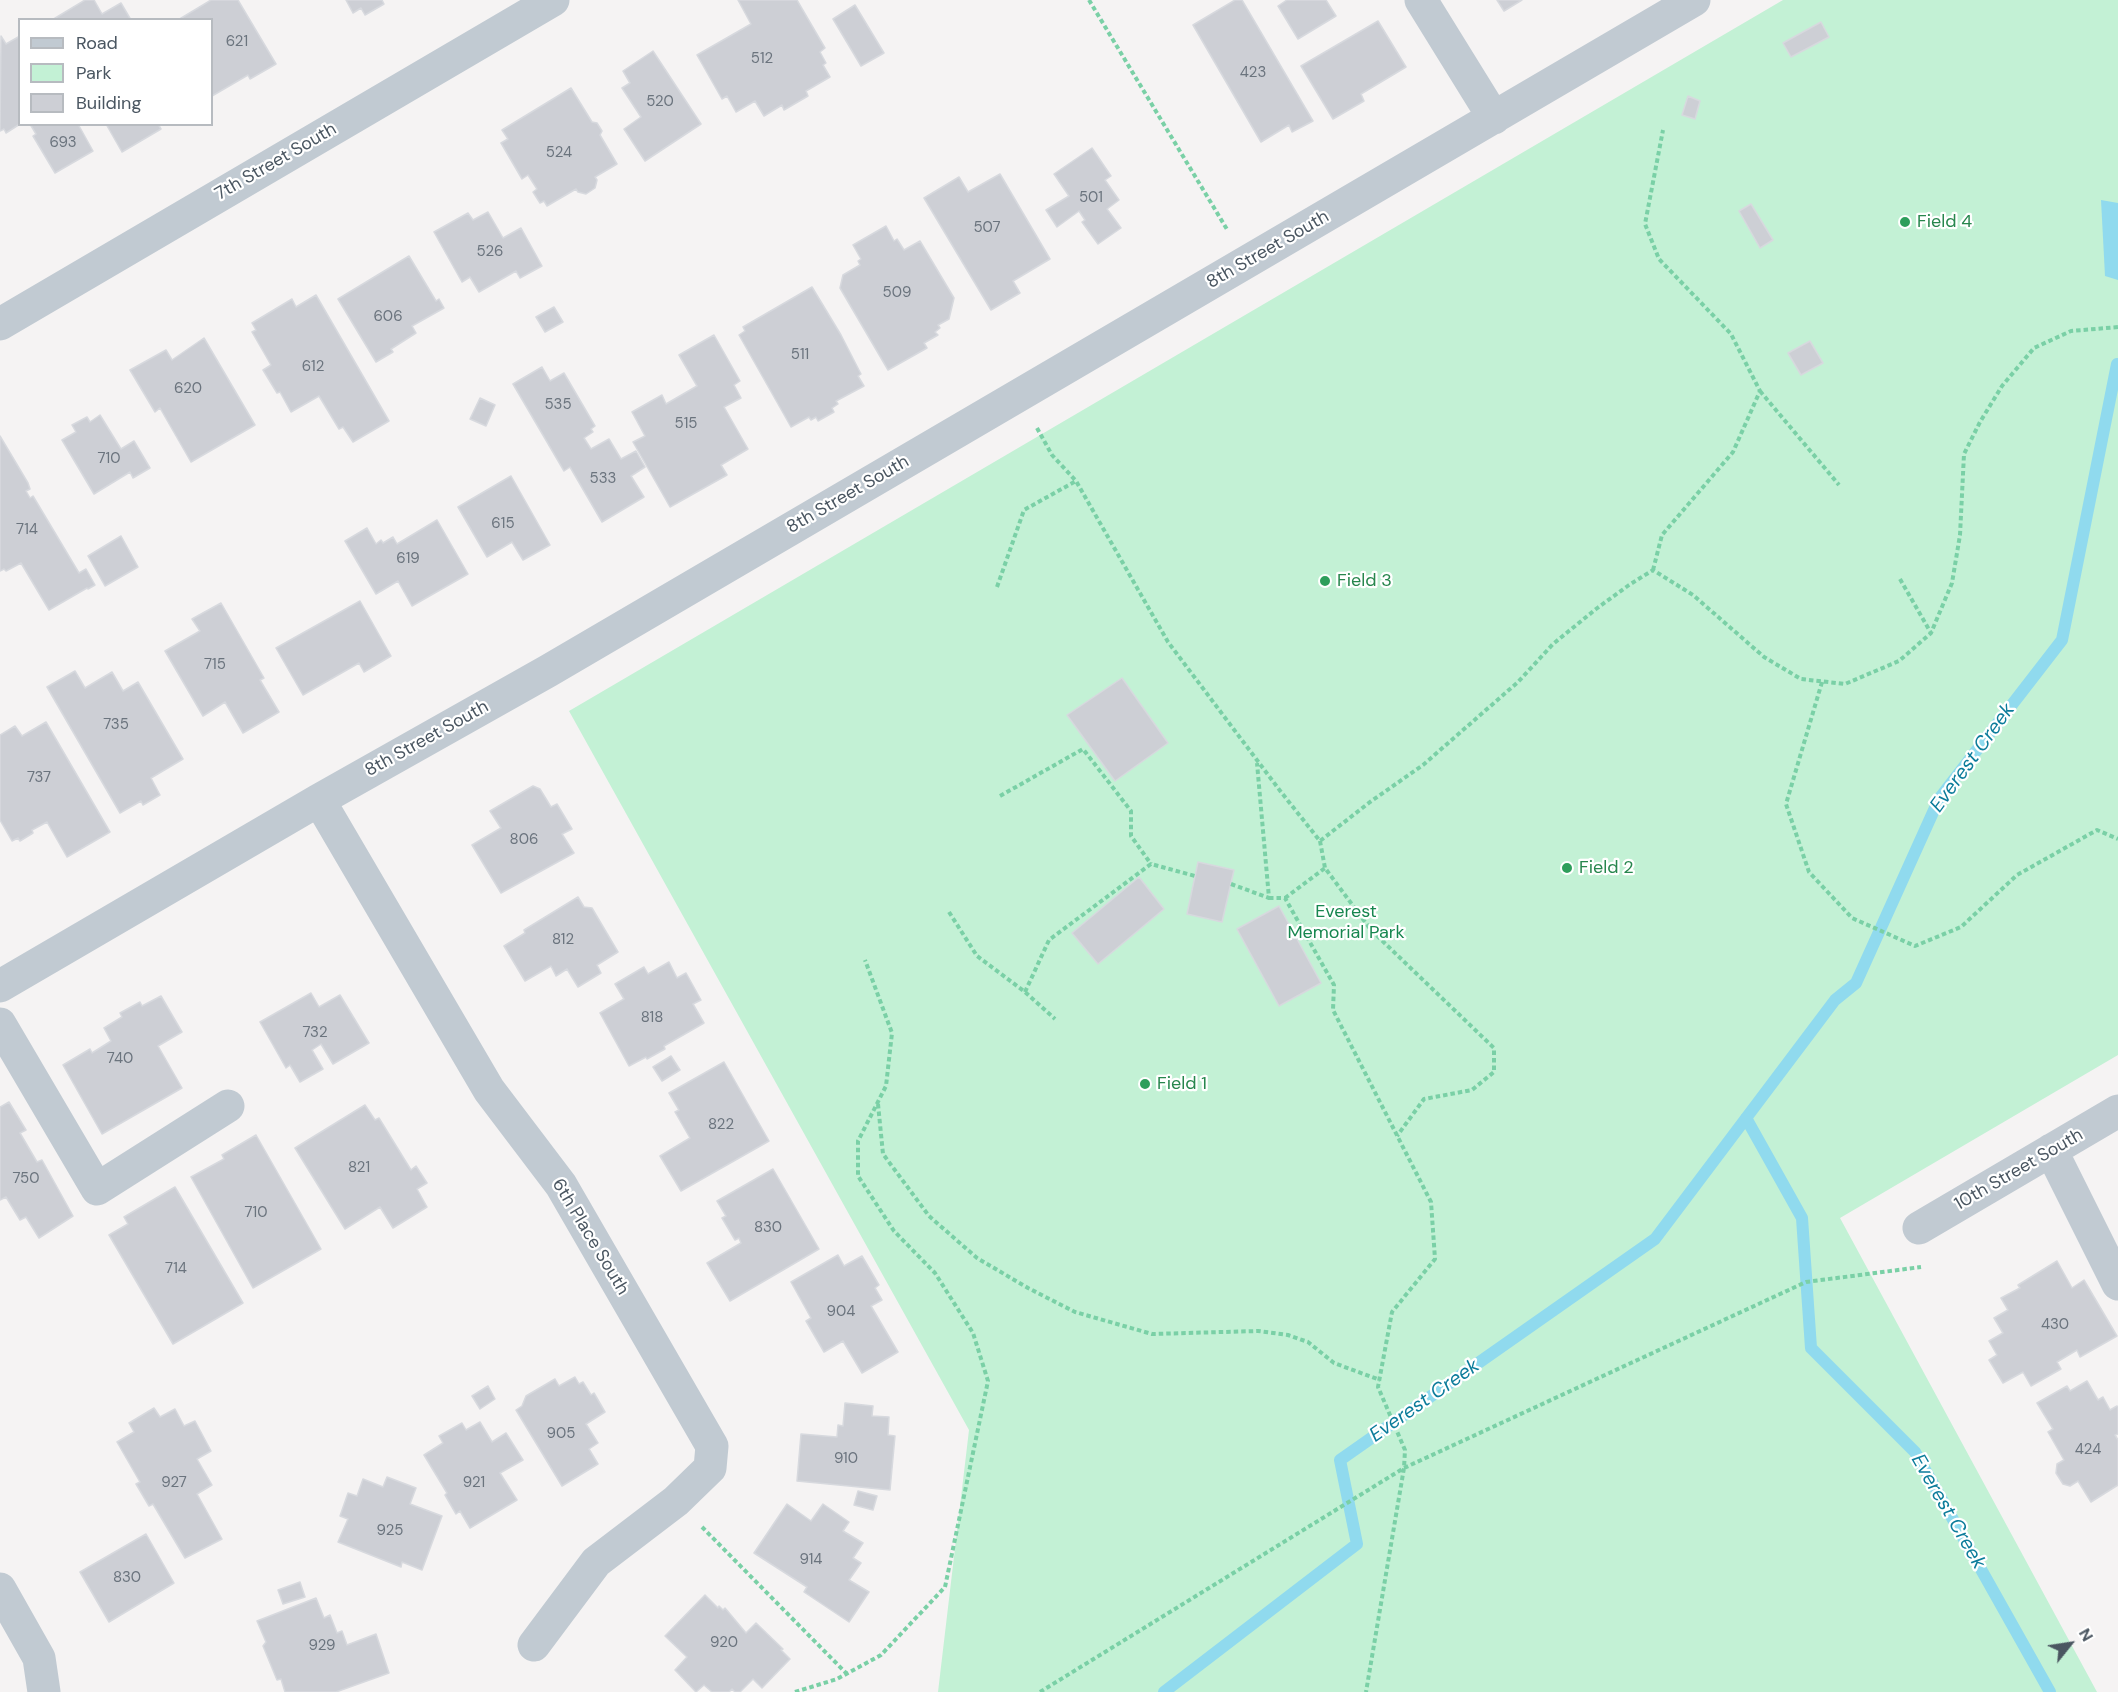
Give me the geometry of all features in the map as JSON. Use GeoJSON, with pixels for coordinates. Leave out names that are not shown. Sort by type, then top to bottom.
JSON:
{"type":"FeatureCollection","features":[{"type":"Feature","properties":{"kind":"street","name":"7th Street South"},"geometry":{"type":"LineString","coordinates":[[0,324],[552,0]]}},
{"type":"Feature","properties":{"kind":"street"},"geometry":{"type":"LineString","coordinates":[[1421,0],[1494,118]]}},
{"type":"Feature","properties":{"kind":"street","name":"8th Street South"},"geometry":{"type":"LineString","coordinates":[[0,986],[319,800],[548,671],[1694,0]]}},
{"type":"Feature","properties":{"kind":"street","name":"6th Place South"},"geometry":{"type":"LineString","coordinates":[[319,800],[489,1090],[561,1185],[712,1446],[710,1468],[676,1501],[596,1562],[534,1645]]}},
{"type":"Feature","properties":{"kind":"street"},"geometry":{"type":"LineString","coordinates":[[0,1024],[97,1189],[228,1106]]}},
{"type":"Feature","properties":{"kind":"street","name":"10th Street South"},"geometry":{"type":"LineString","coordinates":[[1919,1228],[2118,1111]]}},
{"type":"Feature","properties":{"kind":"street"},"geometry":{"type":"LineString","coordinates":[[2051,1150],[2118,1284]]}},
{"type":"Feature","properties":{"kind":"street"},"geometry":{"type":"LineString","coordinates":[[0,1589],[39,1658],[44,1692]]}},
{"type":"Feature","properties":{"kind":"path"},"geometry":{"type":"LineString","coordinates":[[1089,0],[1229,232]]}},
{"type":"Feature","properties":{"kind":"path"},"geometry":{"type":"LineString","coordinates":[[1664,130],[1645,224],[1659,259],[1731,334],[1760,391],[1839,485]]}},
{"type":"Feature","properties":{"kind":"path"},"geometry":{"type":"LineString","coordinates":[[1653,570],[1693,595],[1764,657],[1801,680],[1845,684],[1899,661],[1931,633],[1952,583],[1959,535],[1964,454],[2002,386],[2034,348],[2071,331],[2118,327]]}},
{"type":"Feature","properties":{"kind":"path"},"geometry":{"type":"LineString","coordinates":[[1320,841],[1423,765],[1518,682],[1554,644],[1596,609],[1653,570],[1662,535],[1733,452],[1760,391]]}},
{"type":"Feature","properties":{"kind":"path"},"geometry":{"type":"LineString","coordinates":[[1019,396],[1052,455],[1076,481],[1168,642],[1320,841],[1325,868],[1371,930],[1494,1048],[1494,1072],[1472,1090],[1424,1099],[1398,1136]]}},
{"type":"Feature","properties":{"kind":"path"},"geometry":{"type":"LineString","coordinates":[[997,587],[1024,510],[1076,481]]}},
{"type":"Feature","properties":{"kind":"path"},"geometry":{"type":"LineString","coordinates":[[1899,579],[1931,633]]}},
{"type":"Feature","properties":{"kind":"path"},"geometry":{"type":"LineString","coordinates":[[1822,682],[1786,804],[1809,872],[1852,918],[1915,946],[1961,927],[2018,874],[2097,830],[2118,839]]}},
{"type":"Feature","properties":{"kind":"path"},"geometry":{"type":"LineString","coordinates":[[1000,796],[1083,749],[1131,811],[1131,836],[1151,864],[1195,876]]}},
{"type":"Feature","properties":{"kind":"path"},"geometry":{"type":"LineString","coordinates":[[1257,760],[1269,898]]}},
{"type":"Feature","properties":{"kind":"path"},"geometry":{"type":"LineString","coordinates":[[1025,992],[1049,940],[1151,864]]}},
{"type":"Feature","properties":{"kind":"path"},"geometry":{"type":"LineString","coordinates":[[1231,884],[1269,898],[1285,898],[1325,868]]}},
{"type":"Feature","properties":{"kind":"path"},"geometry":{"type":"LineString","coordinates":[[1285,898],[1334,985],[1333,1010],[1431,1202],[1435,1259],[1392,1312],[1378,1388],[1405,1450],[1404,1468],[1366,1692]]}},
{"type":"Feature","properties":{"kind":"path"},"geometry":{"type":"LineString","coordinates":[[949,912],[977,956],[1025,992],[1055,1019]]}},
{"type":"Feature","properties":{"kind":"path"},"geometry":{"type":"LineString","coordinates":[[795,1692],[837,1679],[881,1655],[945,1587],[988,1381],[973,1333],[935,1273],[894,1231],[858,1176],[858,1141],[886,1086],[892,1033],[866,960]]}},
{"type":"Feature","properties":{"kind":"path"},"geometry":{"type":"LineString","coordinates":[[878,1103],[883,1154],[929,1216],[977,1258],[1028,1288],[1074,1312],[1152,1334],[1258,1331],[1288,1335],[1308,1342],[1334,1363],[1380,1380]]}},
{"type":"Feature","properties":{"kind":"path"},"geometry":{"type":"LineString","coordinates":[[1040,1692],[1404,1468],[1806,1282],[1921,1267]]}},
{"type":"Feature","properties":{"kind":"path"},"geometry":{"type":"LineString","coordinates":[[676,1501],[847,1674]]}},
{"type":"Feature","properties":{"kind":"green space","name":"Everest Memorial Park"},"geometry":{"type":"Polygon","coordinates":[[[1783,0],[2118,0],[2118,1055],[1840,1218],[2097,1692],[938,1692],[969,1430],[569,711],[1783,0]]]}},
{"type":"Feature","properties":{"kind":"water"},"geometry":{"type":"Polygon","coordinates":[[[2101,200],[2118,203],[2118,280],[2105,276],[2101,200]]]}},
{"type":"Feature","properties":{"kind":"building"},"geometry":{"type":"Polygon","coordinates":[[[85,0],[94,0],[102,14],[121,3],[130,18],[55,18],[85,0]]]}},
{"type":"Feature","properties":{"kind":"building"},"geometry":{"type":"Polygon","coordinates":[[[211,0],[238,0],[276,64],[250,79],[248,75],[213,95],[213,18],[181,18],[211,0]]]}},
{"type":"Feature","properties":{"kind":"building"},"geometry":{"type":"Polygon","coordinates":[[[346,0],[382,0],[384,4],[365,15],[361,8],[353,13],[346,0]]]}},
{"type":"Feature","properties":{"kind":"building"},"geometry":{"type":"Polygon","coordinates":[[[738,0],[797,0],[825,48],[820,52],[826,63],[823,65],[830,77],[806,91],[808,96],[784,110],[782,105],[764,116],[755,101],[736,112],[727,96],[722,99],[697,55],[751,24],[738,0]]]}},
{"type":"Feature","properties":{"kind":"building"},"geometry":{"type":"Polygon","coordinates":[[[1235,0],[1242,0],[1313,121],[1292,132],[1289,125],[1261,142],[1193,25],[1235,0]]]}},
{"type":"Feature","properties":{"kind":"building"},"geometry":{"type":"Polygon","coordinates":[[[1287,0],[1326,0],[1336,16],[1298,39],[1278,6],[1287,0]]]}},
{"type":"Feature","properties":{"kind":"building"},"geometry":{"type":"Polygon","coordinates":[[[1497,0],[1522,0],[1504,11],[1497,0]]]}},
{"type":"Feature","properties":{"kind":"building"},"geometry":{"type":"Polygon","coordinates":[[[855,5],[884,53],[861,66],[833,19],[855,5]]]}},
{"type":"Feature","properties":{"kind":"building"},"geometry":{"type":"Polygon","coordinates":[[[1378,21],[1406,67],[1361,94],[1364,101],[1333,119],[1301,66],[1378,21]]]}},
{"type":"Feature","properties":{"kind":"building"},"geometry":{"type":"Polygon","coordinates":[[[1821,22],[1829,37],[1791,57],[1783,43],[1821,22]]]}},
{"type":"Feature","properties":{"kind":"building"},"geometry":{"type":"Polygon","coordinates":[[[1,36],[6,44],[18,37],[18,125],[6,133],[4,129],[0,131],[1,36]]]}},
{"type":"Feature","properties":{"kind":"building"},"geometry":{"type":"Polygon","coordinates":[[[653,51],[701,124],[645,161],[624,129],[641,117],[622,88],[630,83],[623,71],[653,51]]]}},
{"type":"Feature","properties":{"kind":"building"},"geometry":{"type":"Polygon","coordinates":[[[571,88],[592,122],[597,123],[602,131],[600,135],[617,164],[595,177],[597,180],[595,188],[586,194],[576,189],[547,206],[544,201],[540,203],[533,192],[537,189],[528,175],[522,179],[501,143],[508,139],[502,130],[571,88]]]}},
{"type":"Feature","properties":{"kind":"building"},"geometry":{"type":"Polygon","coordinates":[[[1688,96],[1700,101],[1695,119],[1682,115],[1688,96]]]}},
{"type":"Feature","properties":{"kind":"building"},"geometry":{"type":"Polygon","coordinates":[[[31,126],[79,126],[93,151],[55,173],[33,136],[36,134],[31,126]]]}},
{"type":"Feature","properties":{"kind":"building"},"geometry":{"type":"Polygon","coordinates":[[[107,126],[159,126],[161,129],[122,152],[107,126]]]}},
{"type":"Feature","properties":{"kind":"building"},"geometry":{"type":"Polygon","coordinates":[[[1092,148],[1111,176],[1105,180],[1119,200],[1107,209],[1121,228],[1098,244],[1082,222],[1085,220],[1079,211],[1057,227],[1046,210],[1069,196],[1054,174],[1092,148]]]}},
{"type":"Feature","properties":{"kind":"building"},"geometry":{"type":"Polygon","coordinates":[[[1000,174],[1050,259],[1013,281],[1020,293],[991,310],[924,198],[959,177],[968,192],[1000,174]]]}},
{"type":"Feature","properties":{"kind":"building"},"geometry":{"type":"Polygon","coordinates":[[[1751,204],[1773,240],[1760,248],[1739,211],[1751,204]]]}},
{"type":"Feature","properties":{"kind":"building"},"geometry":{"type":"Polygon","coordinates":[[[488,212],[503,238],[521,228],[542,266],[520,278],[516,271],[479,292],[470,277],[462,282],[434,232],[468,213],[473,220],[488,212]]]}},
{"type":"Feature","properties":{"kind":"building"},"geometry":{"type":"Polygon","coordinates":[[[886,226],[894,241],[897,239],[904,250],[920,241],[954,298],[949,319],[938,325],[940,328],[935,332],[938,335],[924,343],[927,348],[888,370],[840,288],[843,275],[860,265],[858,261],[861,259],[853,245],[886,226]]]}},
{"type":"Feature","properties":{"kind":"building"},"geometry":{"type":"Polygon","coordinates":[[[409,256],[436,301],[439,299],[444,308],[412,326],[416,333],[391,349],[393,352],[376,362],[338,299],[409,256]]]}},
{"type":"Feature","properties":{"kind":"building"},"geometry":{"type":"Polygon","coordinates":[[[812,287],[841,335],[861,374],[858,376],[864,386],[836,401],[838,404],[832,408],[834,412],[818,421],[816,417],[811,420],[809,417],[791,427],[739,335],[745,331],[743,327],[812,287]]]}},
{"type":"Feature","properties":{"kind":"building"},"geometry":{"type":"Polygon","coordinates":[[[316,295],[389,421],[353,442],[343,427],[339,429],[319,396],[291,412],[280,392],[277,393],[263,370],[271,365],[252,332],[256,330],[252,323],[292,299],[296,307],[316,295]]]}},
{"type":"Feature","properties":{"kind":"building"},"geometry":{"type":"Polygon","coordinates":[[[554,307],[563,322],[545,332],[536,317],[554,307]]]}},
{"type":"Feature","properties":{"kind":"building"},"geometry":{"type":"Polygon","coordinates":[[[714,335],[740,381],[734,385],[741,398],[724,407],[748,449],[721,465],[727,475],[670,507],[633,442],[645,436],[632,412],[662,395],[666,404],[697,386],[679,355],[714,335]]]}},
{"type":"Feature","properties":{"kind":"building"},"geometry":{"type":"Polygon","coordinates":[[[204,338],[255,425],[191,462],[160,408],[155,412],[130,370],[166,350],[172,360],[204,338]]]}},
{"type":"Feature","properties":{"kind":"building"},"geometry":{"type":"Polygon","coordinates":[[[1810,341],[1823,363],[1801,375],[1788,353],[1810,341]]]}},
{"type":"Feature","properties":{"kind":"building"},"geometry":{"type":"Polygon","coordinates":[[[542,367],[550,381],[564,373],[595,426],[591,429],[593,432],[584,438],[591,449],[609,439],[621,459],[636,451],[645,467],[631,476],[644,497],[602,522],[570,467],[564,471],[513,384],[542,367]]]}},
{"type":"Feature","properties":{"kind":"building"},"geometry":{"type":"Polygon","coordinates":[[[480,398],[495,405],[486,426],[470,419],[480,398]]]}},
{"type":"Feature","properties":{"kind":"building"},"geometry":{"type":"Polygon","coordinates":[[[100,415],[121,449],[134,441],[150,468],[133,478],[130,472],[94,494],[62,440],[76,432],[72,425],[87,417],[90,422],[100,415]]]}},
{"type":"Feature","properties":{"kind":"building"},"geometry":{"type":"Polygon","coordinates":[[[0,436],[28,483],[30,489],[26,491],[30,498],[33,496],[79,573],[86,569],[95,585],[49,610],[21,563],[6,571],[4,569],[0,571],[0,436]]]}},
{"type":"Feature","properties":{"kind":"building"},"geometry":{"type":"Polygon","coordinates":[[[511,476],[550,545],[523,560],[512,542],[487,557],[458,507],[511,476]]]}},
{"type":"Feature","properties":{"kind":"building"},"geometry":{"type":"Polygon","coordinates":[[[437,520],[468,574],[412,606],[398,581],[376,594],[345,541],[367,528],[376,544],[393,537],[397,544],[437,520]]]}},
{"type":"Feature","properties":{"kind":"building"},"geometry":{"type":"Polygon","coordinates":[[[121,536],[138,567],[105,586],[88,556],[121,536]]]}},
{"type":"Feature","properties":{"kind":"building"},"geometry":{"type":"Polygon","coordinates":[[[360,601],[391,656],[364,672],[359,663],[303,695],[276,648],[360,601]]]}},
{"type":"Feature","properties":{"kind":"building"},"geometry":{"type":"Polygon","coordinates":[[[221,603],[264,678],[260,680],[279,712],[243,733],[225,702],[203,716],[165,651],[200,631],[192,619],[221,603]]]}},
{"type":"Feature","properties":{"kind":"building"},"geometry":{"type":"Polygon","coordinates":[[[75,671],[85,688],[112,672],[123,691],[138,682],[183,759],[151,778],[160,795],[143,805],[141,801],[120,813],[47,687],[75,671]]]}},
{"type":"Feature","properties":{"kind":"building"},"geometry":{"type":"Polygon","coordinates":[[[1122,678],[1168,743],[1115,781],[1067,715],[1122,678]]]}},
{"type":"Feature","properties":{"kind":"building"},"geometry":{"type":"Polygon","coordinates":[[[46,722],[110,832],[67,857],[47,822],[32,830],[33,833],[20,841],[18,838],[12,841],[0,820],[0,735],[15,726],[22,736],[46,722]]]}},
{"type":"Feature","properties":{"kind":"building"},"geometry":{"type":"Polygon","coordinates":[[[533,786],[540,789],[551,807],[557,804],[572,829],[562,834],[574,853],[501,893],[472,845],[501,828],[490,811],[533,786]]]}},
{"type":"Feature","properties":{"kind":"building"},"geometry":{"type":"Polygon","coordinates":[[[1198,862],[1234,870],[1222,922],[1187,914],[1198,862]]]}},
{"type":"Feature","properties":{"kind":"building"},"geometry":{"type":"Polygon","coordinates":[[[1139,877],[1164,909],[1098,964],[1072,933],[1139,877]]]}},
{"type":"Feature","properties":{"kind":"building"},"geometry":{"type":"Polygon","coordinates":[[[578,897],[584,907],[592,908],[618,952],[597,965],[601,973],[578,987],[567,969],[556,976],[551,966],[525,981],[504,946],[525,933],[524,930],[578,897]]]}},
{"type":"Feature","properties":{"kind":"building"},"geometry":{"type":"Polygon","coordinates":[[[1279,906],[1321,983],[1279,1006],[1237,929],[1279,906]]]}},
{"type":"Feature","properties":{"kind":"building"},"geometry":{"type":"Polygon","coordinates":[[[669,962],[677,978],[686,973],[701,1000],[693,1004],[704,1023],[664,1046],[665,1049],[629,1066],[600,1013],[624,999],[615,984],[644,967],[648,974],[669,962]]]}},
{"type":"Feature","properties":{"kind":"building"},"geometry":{"type":"Polygon","coordinates":[[[311,993],[319,1007],[340,995],[369,1043],[333,1064],[321,1044],[312,1050],[323,1069],[300,1082],[290,1065],[286,1068],[260,1022],[311,993]]]}},
{"type":"Feature","properties":{"kind":"building"},"geometry":{"type":"Polygon","coordinates":[[[161,996],[182,1032],[158,1046],[182,1088],[102,1134],[63,1065],[90,1049],[92,1053],[111,1041],[104,1028],[122,1017],[120,1013],[140,1002],[142,1006],[161,996]]]}},
{"type":"Feature","properties":{"kind":"building"},"geometry":{"type":"Polygon","coordinates":[[[671,1056],[680,1070],[662,1081],[653,1067],[671,1056]]]}},
{"type":"Feature","properties":{"kind":"building"},"geometry":{"type":"Polygon","coordinates":[[[724,1062],[769,1141],[681,1191],[660,1156],[690,1138],[675,1112],[679,1110],[669,1093],[724,1062]]]}},
{"type":"Feature","properties":{"kind":"building"},"geometry":{"type":"Polygon","coordinates":[[[9,1102],[26,1130],[20,1133],[37,1162],[42,1160],[73,1216],[39,1238],[26,1217],[20,1220],[6,1197],[0,1200],[0,1107],[9,1102]]]}},
{"type":"Feature","properties":{"kind":"building"},"geometry":{"type":"Polygon","coordinates":[[[365,1105],[375,1120],[379,1118],[411,1170],[416,1166],[427,1183],[417,1189],[427,1207],[393,1228],[380,1207],[345,1229],[295,1148],[365,1105]]]}},
{"type":"Feature","properties":{"kind":"building"},"geometry":{"type":"Polygon","coordinates":[[[256,1135],[321,1249],[253,1288],[191,1177],[224,1159],[222,1155],[256,1135]]]}},
{"type":"Feature","properties":{"kind":"building"},"geometry":{"type":"Polygon","coordinates":[[[773,1169],[819,1249],[730,1301],[707,1263],[741,1243],[739,1238],[735,1240],[722,1218],[726,1216],[717,1201],[773,1169]]]}},
{"type":"Feature","properties":{"kind":"building"},"geometry":{"type":"Polygon","coordinates":[[[175,1187],[243,1303],[173,1344],[109,1235],[128,1224],[124,1217],[175,1187]]]}},
{"type":"Feature","properties":{"kind":"building"},"geometry":{"type":"Polygon","coordinates":[[[838,1255],[844,1266],[862,1256],[879,1285],[875,1288],[882,1300],[871,1306],[898,1352],[862,1373],[843,1341],[824,1352],[806,1321],[811,1318],[791,1282],[838,1255]]]}},
{"type":"Feature","properties":{"kind":"building"},"geometry":{"type":"Polygon","coordinates":[[[2057,1261],[2072,1288],[2084,1280],[2117,1336],[2080,1357],[2077,1350],[2057,1362],[2061,1369],[2031,1386],[2023,1372],[2003,1383],[1989,1360],[1997,1355],[1989,1341],[2003,1333],[1994,1318],[2008,1310],[2001,1298],[2020,1288],[2018,1285],[2057,1261]]]}},
{"type":"Feature","properties":{"kind":"building"},"geometry":{"type":"Polygon","coordinates":[[[575,1377],[579,1384],[583,1382],[591,1395],[594,1393],[605,1412],[586,1424],[598,1443],[589,1449],[598,1464],[562,1486],[516,1410],[522,1406],[526,1396],[555,1379],[559,1386],[575,1377]]]}},
{"type":"Feature","properties":{"kind":"building"},"geometry":{"type":"Polygon","coordinates":[[[2087,1381],[2098,1400],[2103,1397],[2110,1410],[2118,1407],[2118,1434],[2115,1435],[2118,1440],[2118,1485],[2091,1502],[2078,1481],[2070,1486],[2063,1484],[2056,1473],[2057,1464],[2064,1460],[2048,1432],[2053,1429],[2037,1403],[2067,1386],[2070,1391],[2087,1381]]]}},
{"type":"Feature","properties":{"kind":"building"},"geometry":{"type":"Polygon","coordinates":[[[488,1386],[495,1399],[480,1409],[472,1396],[488,1386]]]}},
{"type":"Feature","properties":{"kind":"building"},"geometry":{"type":"Polygon","coordinates":[[[845,1403],[873,1406],[872,1416],[889,1417],[888,1435],[895,1436],[890,1490],[797,1481],[801,1434],[837,1437],[838,1425],[843,1426],[845,1403]]]}},
{"type":"Feature","properties":{"kind":"building"},"geometry":{"type":"Polygon","coordinates":[[[154,1408],[160,1417],[175,1409],[184,1426],[195,1421],[211,1451],[197,1459],[212,1485],[197,1494],[222,1539],[185,1558],[153,1504],[149,1506],[136,1484],[140,1482],[117,1442],[134,1432],[129,1423],[154,1408]]]}},
{"type":"Feature","properties":{"kind":"building"},"geometry":{"type":"Polygon","coordinates":[[[480,1422],[492,1442],[506,1433],[523,1460],[500,1473],[517,1500],[470,1528],[460,1511],[456,1514],[445,1495],[447,1493],[424,1455],[443,1443],[439,1436],[462,1423],[466,1430],[480,1422]]]}},
{"type":"Feature","properties":{"kind":"building"},"geometry":{"type":"Polygon","coordinates":[[[387,1477],[416,1488],[410,1504],[442,1516],[422,1570],[402,1562],[401,1567],[338,1542],[348,1519],[340,1516],[348,1493],[357,1496],[363,1479],[383,1487],[387,1477]]]}},
{"type":"Feature","properties":{"kind":"building"},"geometry":{"type":"Polygon","coordinates":[[[858,1491],[877,1496],[873,1510],[854,1505],[858,1491]]]}},
{"type":"Feature","properties":{"kind":"building"},"geometry":{"type":"Polygon","coordinates":[[[787,1504],[811,1521],[823,1504],[849,1522],[843,1531],[863,1543],[853,1558],[861,1563],[849,1580],[869,1592],[849,1622],[804,1592],[807,1587],[754,1553],[787,1504]]]}},
{"type":"Feature","properties":{"kind":"building"},"geometry":{"type":"Polygon","coordinates":[[[146,1534],[174,1583],[109,1622],[80,1572],[146,1534]]]}},
{"type":"Feature","properties":{"kind":"building"},"geometry":{"type":"Polygon","coordinates":[[[300,1582],[305,1597],[283,1604],[278,1590],[300,1582]]]}},
{"type":"Feature","properties":{"kind":"building"},"geometry":{"type":"Polygon","coordinates":[[[705,1595],[718,1608],[719,1606],[723,1610],[725,1608],[746,1633],[756,1623],[790,1659],[762,1688],[753,1679],[740,1692],[732,1689],[729,1692],[712,1692],[704,1685],[696,1692],[675,1670],[687,1657],[665,1636],[705,1595]]]}},
{"type":"Feature","properties":{"kind":"building"},"geometry":{"type":"Polygon","coordinates":[[[316,1598],[324,1618],[330,1615],[337,1633],[342,1631],[347,1645],[376,1634],[389,1673],[336,1692],[285,1692],[281,1679],[277,1680],[263,1646],[266,1642],[257,1621],[316,1598]]]}},
{"type":"Feature","properties":{"kind":"waterway","name":"Everest Creek"},"geometry":{"type":"LineString","coordinates":[[1164,1692],[1357,1544],[1340,1460],[1655,1239],[1835,1000],[1856,983],[1939,799],[2062,640],[2117,364]]}},
{"type":"Feature","properties":{"kind":"waterway","name":"Everest Creek"},"geometry":{"type":"LineString","coordinates":[[1746,1118],[1802,1218],[1811,1348],[1915,1452],[2050,1692]]}},
{"type":"Feature","properties":{"kind":"place","name":"Field 4"},"geometry":{"type":"Point","coordinates":[1905,222]}},
{"type":"Feature","properties":{"kind":"place","name":"Field 3"},"geometry":{"type":"Point","coordinates":[1325,581]}},
{"type":"Feature","properties":{"kind":"place","name":"Field 2"},"geometry":{"type":"Point","coordinates":[1567,868]}},
{"type":"Feature","properties":{"kind":"place","name":"Field 1"},"geometry":{"type":"Point","coordinates":[1145,1084]}}]}
